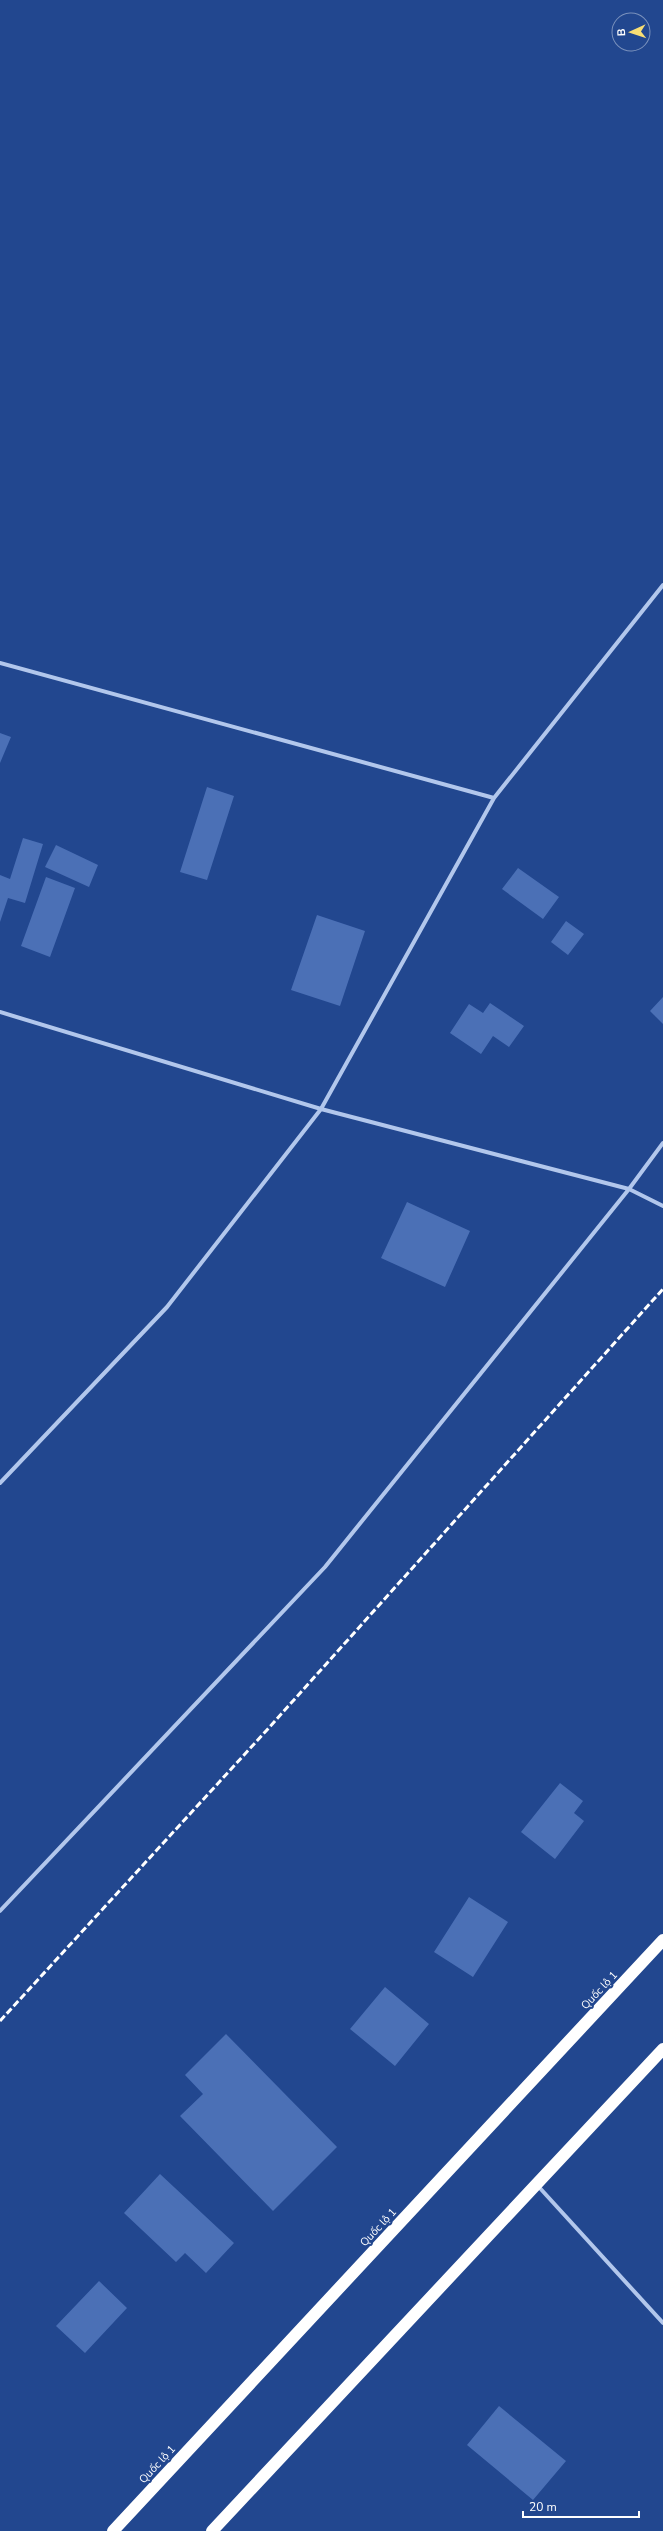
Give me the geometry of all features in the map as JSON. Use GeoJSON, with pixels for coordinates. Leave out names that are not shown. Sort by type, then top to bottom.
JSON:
{"type":"FeatureCollection","features":[{"type":"Feature","properties":{"kind":"highway","name":"Quốc lộ 1"},"geometry":{"type":"LineString","coordinates":[[113,2531],[663,1940]]}},
{"type":"Feature","properties":{"kind":"highway"},"geometry":{"type":"LineString","coordinates":[[212,2531],[663,2049]]}},
{"type":"Feature","properties":{"kind":"street"},"geometry":{"type":"LineString","coordinates":[[0,1483],[167,1307],[321,1109],[494,798],[663,585]]}},
{"type":"Feature","properties":{"kind":"street"},"geometry":{"type":"LineString","coordinates":[[0,663],[494,798]]}},
{"type":"Feature","properties":{"kind":"street"},"geometry":{"type":"LineString","coordinates":[[0,1012],[321,1109],[629,1190],[663,1206]]}},
{"type":"Feature","properties":{"kind":"street"},"geometry":{"type":"LineString","coordinates":[[0,1911],[325,1567],[629,1190],[663,1143]]}},
{"type":"Feature","properties":{"kind":"street"},"geometry":{"type":"LineString","coordinates":[[536,2184],[663,2323]]}},
{"type":"Feature","properties":{"kind":"building"},"geometry":{"type":"Polygon","coordinates":[[[0,733],[11,737],[0,763],[0,733]]]}},
{"type":"Feature","properties":{"kind":"building"},"geometry":{"type":"Polygon","coordinates":[[[207,787],[234,796],[207,880],[180,872],[207,787]]]}},
{"type":"Feature","properties":{"kind":"building"},"geometry":{"type":"Polygon","coordinates":[[[23,838],[43,844],[25,903],[8,898],[0,922],[0,875],[10,879],[23,838]]]}},
{"type":"Feature","properties":{"kind":"building"},"geometry":{"type":"Polygon","coordinates":[[[56,845],[98,865],[89,887],[45,867],[56,845]]]}},
{"type":"Feature","properties":{"kind":"building"},"geometry":{"type":"Polygon","coordinates":[[[518,868],[559,897],[543,919],[502,889],[518,868]]]}},
{"type":"Feature","properties":{"kind":"building"},"geometry":{"type":"Polygon","coordinates":[[[46,877],[75,888],[50,957],[21,946],[46,877]]]}},
{"type":"Feature","properties":{"kind":"building"},"geometry":{"type":"Polygon","coordinates":[[[317,915],[365,931],[340,1006],[291,990],[317,915]]]}},
{"type":"Feature","properties":{"kind":"building"},"geometry":{"type":"Polygon","coordinates":[[[566,921],[584,934],[568,955],[551,942],[566,921]]]}},
{"type":"Feature","properties":{"kind":"building"},"geometry":{"type":"Polygon","coordinates":[[[663,997],[663,1024],[650,1011],[663,997]]]}},
{"type":"Feature","properties":{"kind":"building"},"geometry":{"type":"Polygon","coordinates":[[[490,1003],[524,1026],[509,1047],[493,1036],[481,1054],[450,1033],[469,1004],[483,1013],[490,1003]]]}},
{"type":"Feature","properties":{"kind":"building"},"geometry":{"type":"Polygon","coordinates":[[[407,1202],[470,1231],[445,1287],[381,1258],[407,1202]]]}},
{"type":"Feature","properties":{"kind":"building"},"geometry":{"type":"Polygon","coordinates":[[[560,1783],[583,1801],[574,1813],[584,1821],[555,1859],[521,1832],[560,1783]]]}},
{"type":"Feature","properties":{"kind":"building"},"geometry":{"type":"Polygon","coordinates":[[[469,1897],[508,1922],[473,1977],[434,1952],[469,1897]]]}},
{"type":"Feature","properties":{"kind":"building"},"geometry":{"type":"Polygon","coordinates":[[[385,1987],[429,2024],[395,2066],[350,2029],[385,1987]]]}},
{"type":"Feature","properties":{"kind":"building"},"geometry":{"type":"Polygon","coordinates":[[[226,2034],[337,2147],[273,2211],[180,2116],[203,2094],[185,2075],[226,2034]]]}},
{"type":"Feature","properties":{"kind":"building"},"geometry":{"type":"Polygon","coordinates":[[[160,2174],[234,2243],[206,2273],[185,2253],[176,2262],[124,2213],[160,2174]]]}},
{"type":"Feature","properties":{"kind":"building"},"geometry":{"type":"Polygon","coordinates":[[[99,2281],[127,2308],[85,2353],[56,2326],[99,2281]]]}},
{"type":"Feature","properties":{"kind":"building"},"geometry":{"type":"Polygon","coordinates":[[[499,2406],[566,2461],[533,2500],[467,2445],[499,2406]]]}},
{"type":"Feature","properties":{"kind":"railway"},"geometry":{"type":"LineString","coordinates":[[0,2021],[266,1731],[663,1289]]}}]}
